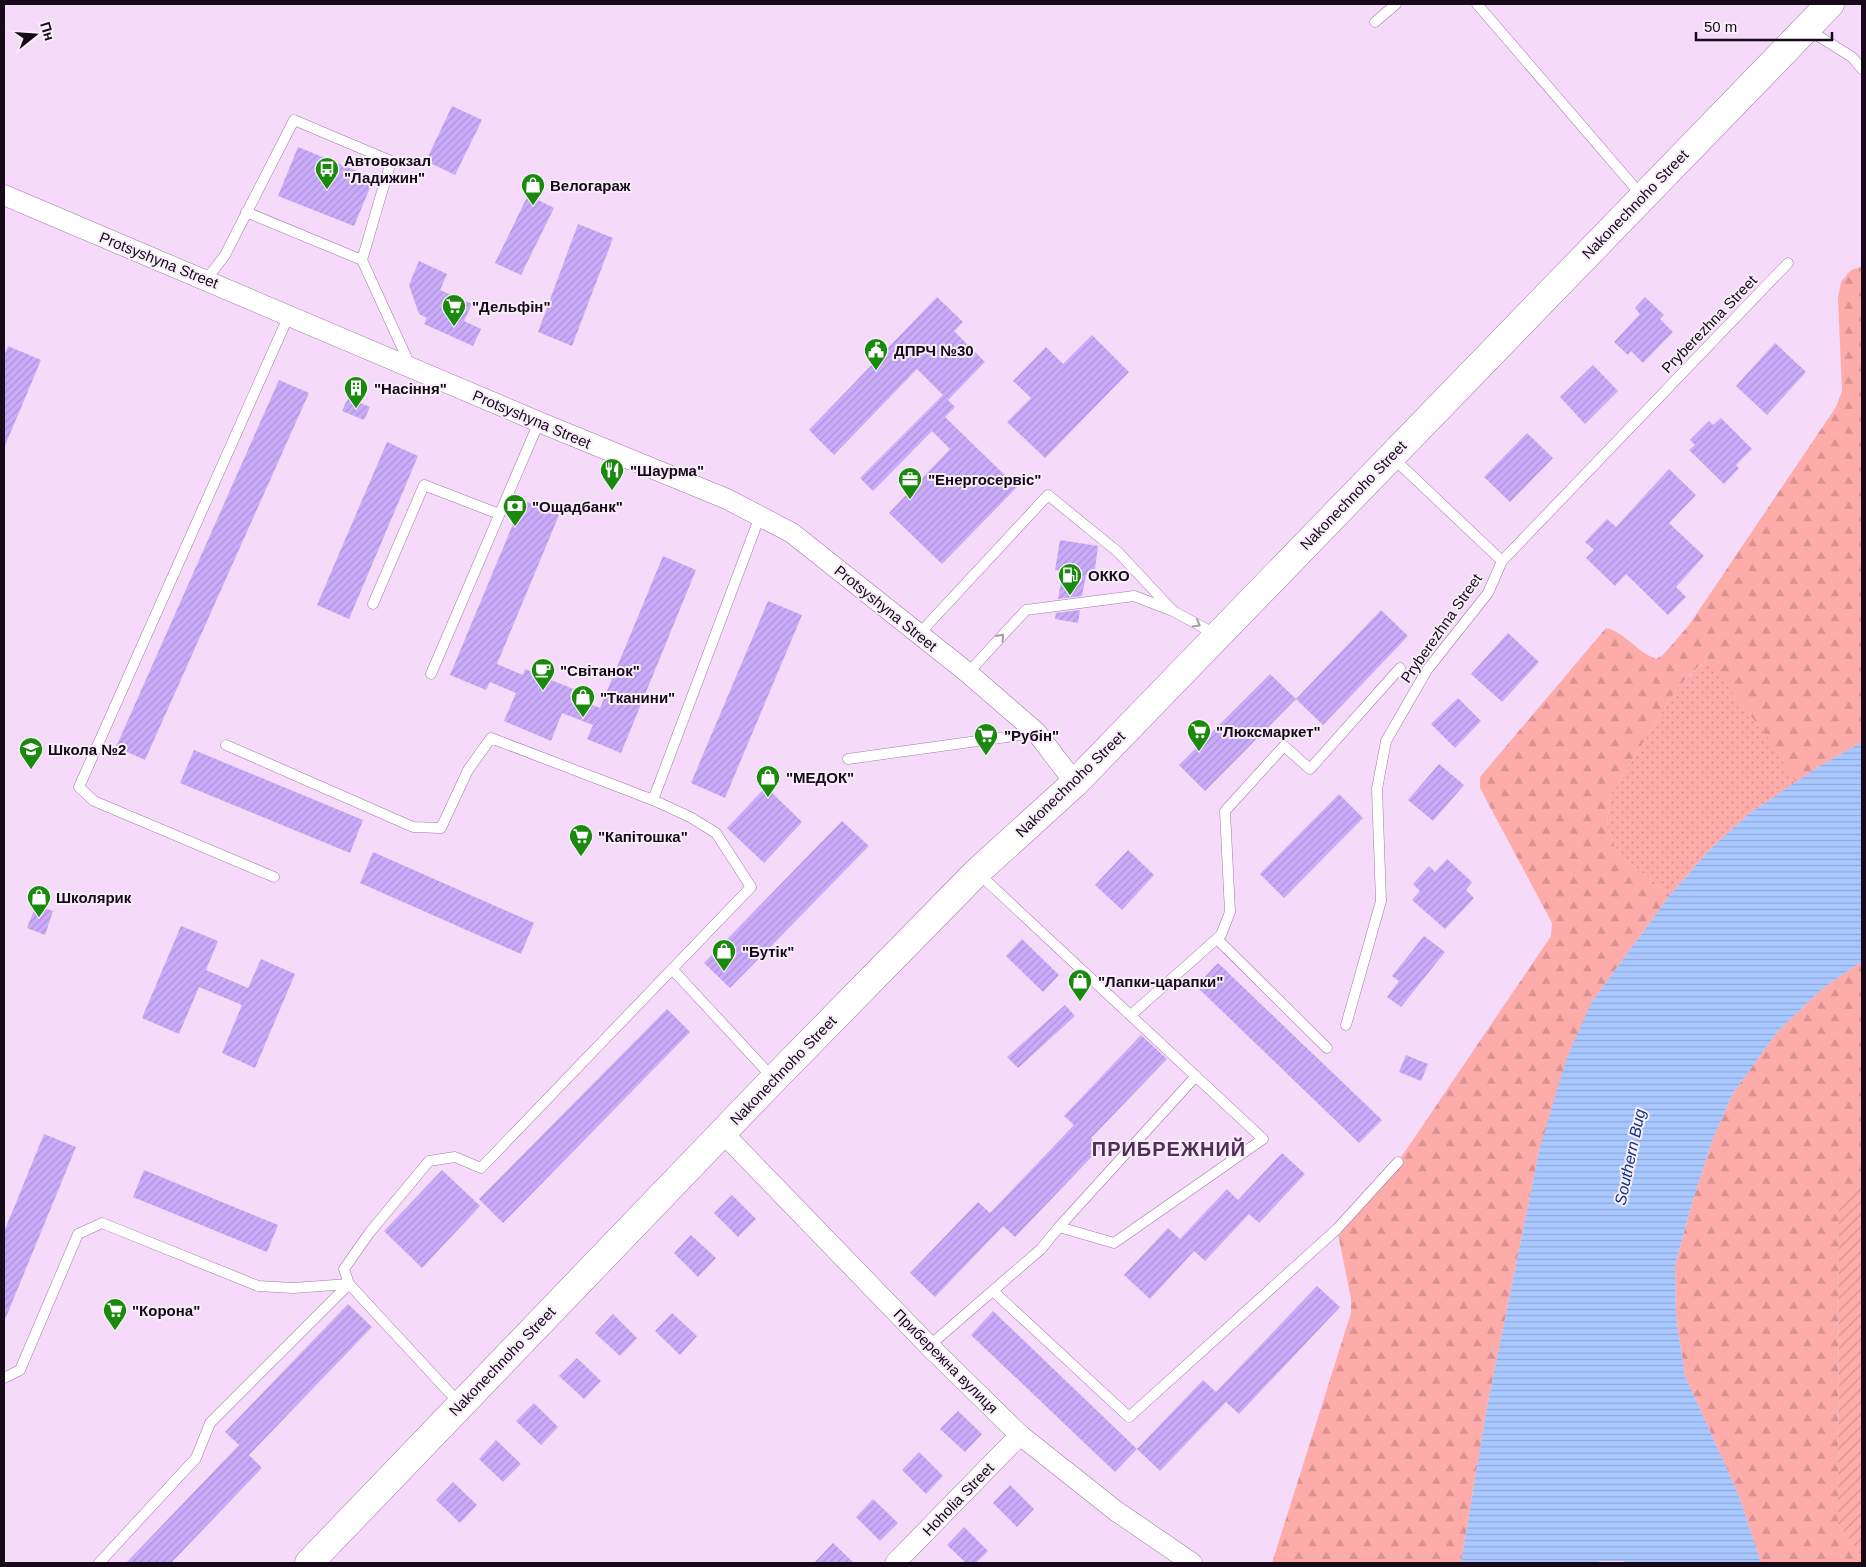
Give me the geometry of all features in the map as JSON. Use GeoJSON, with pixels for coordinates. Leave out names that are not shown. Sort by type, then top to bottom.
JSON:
{"type":"FeatureCollection","features":[{"type":"Feature","properties":{"kind":"street","name":"Nakonechnoho Street"},"geometry":{"type":"LineString","coordinates":[[309,1563],[722,1132],[977,872],[1075,783],[1830,4]]}},
{"type":"Feature","properties":{"kind":"street","name":"Protsyshyna Street"},"geometry":{"type":"LineString","coordinates":[[4,195],[539,422],[727,499],[792,533],[968,673],[1036,732],[1075,783]]}},
{"type":"Feature","properties":{"kind":"street","name":"Прибережна вулиця"},"geometry":{"type":"LineString","coordinates":[[722,1132],[929,1346],[1020,1434],[1116,1511],[1192,1563]]}},
{"type":"Feature","properties":{"kind":"street","name":"Hoholia Street"},"geometry":{"type":"LineString","coordinates":[[895,1563],[1020,1434]]}},
{"type":"Feature","properties":{"kind":"lane"},"geometry":{"type":"LineString","coordinates":[[1375,22],[1396,4]]}},
{"type":"Feature","properties":{"kind":"lane"},"geometry":{"type":"LineString","coordinates":[[1477,4],[1643,196]]}},
{"type":"Feature","properties":{"kind":"lane"},"geometry":{"type":"LineString","coordinates":[[1807,28],[1852,57],[1862,68]]}},
{"type":"Feature","properties":{"kind":"lane"},"geometry":{"type":"LineString","coordinates":[[206,280],[224,254],[294,120],[391,161],[362,260],[411,368]]}},
{"type":"Feature","properties":{"kind":"lane"},"geometry":{"type":"LineString","coordinates":[[246,212],[362,260]]}},
{"type":"Feature","properties":{"kind":"lane","name":"Pryberezhna Street"},"geometry":{"type":"LineString","coordinates":[[1346,1025],[1381,901],[1377,789],[1386,740],[1427,670],[1488,592],[1502,561],[1788,263]]}},
{"type":"Feature","properties":{"kind":"lane"},"geometry":{"type":"LineString","coordinates":[[274,877],[94,802],[78,787],[289,315]]}},
{"type":"Feature","properties":{"kind":"lane"},"geometry":{"type":"LineString","coordinates":[[431,674],[539,422]]}},
{"type":"Feature","properties":{"kind":"lane"},"geometry":{"type":"LineString","coordinates":[[1391,456],[1502,561]]}},
{"type":"Feature","properties":{"kind":"lane"},"geometry":{"type":"LineString","coordinates":[[373,604],[424,485],[500,514]]}},
{"type":"Feature","properties":{"kind":"lane"},"geometry":{"type":"LineString","coordinates":[[919,634],[1048,495],[1118,552],[1173,611]]}},
{"type":"Feature","properties":{"kind":"lane"},"geometry":{"type":"LineString","coordinates":[[653,800],[760,516]]}},
{"type":"Feature","properties":{"kind":"lane"},"geometry":{"type":"LineString","coordinates":[[968,673],[1026,610],[1134,596],[1173,611],[1218,636]]}},
{"type":"Feature","properties":{"kind":"lane"},"geometry":{"type":"LineString","coordinates":[[1131,1015],[1221,935],[1230,912],[1225,811],[1284,746],[1310,769],[1400,668]]}},
{"type":"Feature","properties":{"kind":"lane"},"geometry":{"type":"LineString","coordinates":[[848,759],[1036,732]]}},
{"type":"Feature","properties":{"kind":"lane"},"geometry":{"type":"LineString","coordinates":[[226,745],[413,827],[441,828],[468,770],[491,738],[653,800],[690,817],[716,833],[750,887],[481,1168],[455,1157],[429,1161],[370,1232],[344,1269],[349,1284],[461,1405]]}},
{"type":"Feature","properties":{"kind":"lane"},"geometry":{"type":"LineString","coordinates":[[977,872],[1263,1139],[1114,1243],[1059,1227]]}},
{"type":"Feature","properties":{"kind":"lane"},"geometry":{"type":"LineString","coordinates":[[1217,939],[1328,1048]]}},
{"type":"Feature","properties":{"kind":"lane"},"geometry":{"type":"LineString","coordinates":[[672,969],[774,1079]]}},
{"type":"Feature","properties":{"kind":"lane"},"geometry":{"type":"LineString","coordinates":[[929,1346],[1041,1249],[1196,1076]]}},
{"type":"Feature","properties":{"kind":"lane"},"geometry":{"type":"LineString","coordinates":[[992,1291],[1129,1417],[1338,1229],[1398,1162]]}},
{"type":"Feature","properties":{"kind":"lane"},"geometry":{"type":"LineString","coordinates":[[4,1378],[20,1370],[78,1234],[102,1224],[258,1286],[293,1288],[349,1284]]}},
{"type":"Feature","properties":{"kind":"lane"},"geometry":{"type":"LineString","coordinates":[[99,1563],[196,1458],[210,1423],[349,1284]]}},
{"type":"Feature","properties":{"kind":"green space"},"geometry":{"type":"Polygon","coordinates":[[[1862,267],[1862,742],[1796,782],[1766,735],[1708,662],[1699,666],[1677,688],[1610,796],[1607,827],[1616,850],[1670,895],[1591,1003],[1540,1147],[1487,1407],[1461,1563],[1272,1563],[1351,1313],[1351,1299],[1337,1229],[1398,1162],[1551,936],[1552,923],[1480,788],[1480,777],[1606,628],[1620,634],[1643,652],[1656,659],[1663,655],[1689,625],[1836,407],[1842,391],[1838,298],[1841,282],[1851,270],[1862,267]]]}},
{"type":"Feature","properties":{"kind":"green space"},"geometry":{"type":"Polygon","coordinates":[[[1727,654],[1796,782],[1750,813],[1711,848],[1670,895],[1616,850],[1607,827],[1610,796],[1677,688],[1700,666],[1714,658],[1727,654]]]}},
{"type":"Feature","properties":{"kind":"green space"},"geometry":{"type":"Polygon","coordinates":[[[1862,961],[1862,1183],[1839,1211],[1838,1524],[1862,1557],[1862,1563],[1761,1563],[1739,1496],[1685,1376],[1676,1316],[1675,1266],[1691,1206],[1712,1141],[1733,1093],[1778,1031],[1822,989],[1862,961]]]}},
{"type":"Feature","properties":{"kind":"green space"},"geometry":{"type":"Polygon","coordinates":[[[1862,1183],[1862,1557],[1838,1524],[1839,1210],[1862,1183]]]}},
{"type":"Feature","properties":{"kind":"water","name":"Southern Bug"},"geometry":{"type":"Polygon","coordinates":[[[1862,742],[1862,961],[1822,989],[1778,1031],[1733,1093],[1712,1141],[1691,1206],[1675,1266],[1676,1316],[1685,1376],[1739,1496],[1761,1563],[1626,1563],[1624,1561],[1600,1561],[1597,1563],[1461,1563],[1487,1407],[1540,1147],[1566,1060],[1591,1003],[1670,895],[1711,848],[1750,813],[1818,767],[1862,742]]]}},
{"type":"Feature","properties":{"kind":"building"},"geometry":{"type":"Polygon","coordinates":[[[452,106],[482,120],[455,175],[426,161],[452,106]]]}},
{"type":"Feature","properties":{"kind":"building"},"geometry":{"type":"Polygon","coordinates":[[[298,147],[374,178],[354,226],[278,196],[298,147]]]}},
{"type":"Feature","properties":{"kind":"building"},"geometry":{"type":"Polygon","coordinates":[[[528,195],[554,208],[521,275],[495,263],[528,195]]]}},
{"type":"Feature","properties":{"kind":"building"},"geometry":{"type":"Polygon","coordinates":[[[578,224],[613,238],[572,346],[538,332],[578,224]]]}},
{"type":"Feature","properties":{"kind":"building"},"geometry":{"type":"Polygon","coordinates":[[[419,261],[447,274],[440,290],[472,304],[464,321],[481,329],[473,346],[424,324],[427,318],[419,314],[409,285],[419,261]]]}},
{"type":"Feature","properties":{"kind":"building"},"geometry":{"type":"Polygon","coordinates":[[[937,297],[963,322],[954,331],[985,362],[948,400],[917,369],[834,455],[809,430],[937,297]]]}},
{"type":"Feature","properties":{"kind":"building"},"geometry":{"type":"Polygon","coordinates":[[[1645,297],[1664,315],[1660,319],[1673,332],[1643,363],[1631,351],[1628,355],[1614,342],[1640,314],[1635,308],[1645,297]]]}},
{"type":"Feature","properties":{"kind":"building"},"geometry":{"type":"Polygon","coordinates":[[[1092,335],[1129,372],[1045,458],[1007,422],[1031,398],[1013,381],[1046,347],[1063,364],[1092,335]]]}},
{"type":"Feature","properties":{"kind":"building"},"geometry":{"type":"Polygon","coordinates":[[[1775,343],[1806,372],[1767,415],[1736,386],[1775,343]]]}},
{"type":"Feature","properties":{"kind":"building"},"geometry":{"type":"Polygon","coordinates":[[[8,346],[41,360],[4,448],[4,356],[8,346]]]}},
{"type":"Feature","properties":{"kind":"building"},"geometry":{"type":"Polygon","coordinates":[[[1593,365],[1618,391],[1585,424],[1560,397],[1593,365]]]}},
{"type":"Feature","properties":{"kind":"building"},"geometry":{"type":"Polygon","coordinates":[[[279,380],[309,393],[145,760],[116,747],[279,380]]]}},
{"type":"Feature","properties":{"kind":"building"},"geometry":{"type":"Polygon","coordinates":[[[943,395],[955,407],[945,417],[1017,487],[942,564],[889,513],[950,449],[932,431],[873,491],[860,478],[943,395]]]}},
{"type":"Feature","properties":{"kind":"building","name":"\"Насіння\""},"geometry":{"type":"Polygon","coordinates":[[[348,398],[370,407],[364,420],[342,411],[348,398]]]}},
{"type":"Feature","properties":{"kind":"building"},"geometry":{"type":"Polygon","coordinates":[[[1721,418],[1752,449],[1736,465],[1739,468],[1724,484],[1689,450],[1695,445],[1690,440],[1709,421],[1713,425],[1721,418]]]}},
{"type":"Feature","properties":{"kind":"building"},"geometry":{"type":"Polygon","coordinates":[[[1527,433],[1553,458],[1510,502],[1484,477],[1527,433]]]}},
{"type":"Feature","properties":{"kind":"building"},"geometry":{"type":"Polygon","coordinates":[[[387,442],[418,456],[349,619],[317,605],[387,442]]]}},
{"type":"Feature","properties":{"kind":"building"},"geometry":{"type":"Polygon","coordinates":[[[1669,469],[1696,495],[1669,523],[1704,556],[1676,587],[1686,597],[1668,615],[1626,574],[1615,586],[1586,558],[1594,550],[1585,542],[1607,519],[1616,527],[1669,469]]]}},
{"type":"Feature","properties":{"kind":"building"},"geometry":{"type":"Polygon","coordinates":[[[523,500],[559,515],[497,664],[523,675],[525,669],[573,689],[570,696],[600,708],[663,556],[696,570],[621,753],[587,739],[593,725],[562,713],[551,741],[504,721],[516,693],[490,682],[486,690],[450,675],[523,500]]]}},
{"type":"Feature","properties":{"kind":"building"},"geometry":{"type":"Polygon","coordinates":[[[1060,540],[1098,546],[1094,577],[1086,575],[1082,596],[1058,599],[1063,571],[1055,570],[1060,540]]]}},
{"type":"Feature","properties":{"kind":"building"},"geometry":{"type":"Polygon","coordinates":[[[768,601],[802,615],[725,798],[691,783],[768,601]]]}},
{"type":"Feature","properties":{"kind":"building"},"geometry":{"type":"Polygon","coordinates":[[[1080,610],[1078,623],[1055,619],[1056,613],[1080,610]]]}},
{"type":"Feature","properties":{"kind":"building"},"geometry":{"type":"Polygon","coordinates":[[[1381,610],[1408,636],[1323,725],[1296,699],[1381,610]]]}},
{"type":"Feature","properties":{"kind":"building"},"geometry":{"type":"Polygon","coordinates":[[[1508,633],[1539,662],[1502,702],[1471,674],[1508,633]]]}},
{"type":"Feature","properties":{"kind":"building"},"geometry":{"type":"Polygon","coordinates":[[[1270,674],[1296,699],[1205,791],[1179,765],[1270,674]]]}},
{"type":"Feature","properties":{"kind":"building"},"geometry":{"type":"Polygon","coordinates":[[[1458,698],[1481,721],[1455,748],[1431,724],[1458,698]]]}},
{"type":"Feature","properties":{"kind":"building"},"geometry":{"type":"Polygon","coordinates":[[[194,750],[363,820],[350,853],[180,783],[194,750]]]}},
{"type":"Feature","properties":{"kind":"building"},"geometry":{"type":"Polygon","coordinates":[[[1439,764],[1464,785],[1433,821],[1408,800],[1439,764]]]}},
{"type":"Feature","properties":{"kind":"building"},"geometry":{"type":"Polygon","coordinates":[[[766,787],[802,822],[764,863],[727,828],[766,787]]]}},
{"type":"Feature","properties":{"kind":"building"},"geometry":{"type":"Polygon","coordinates":[[[1339,794],[1363,818],[1284,898],[1260,874],[1339,794]]]}},
{"type":"Feature","properties":{"kind":"building"},"geometry":{"type":"Polygon","coordinates":[[[842,821],[869,846],[730,988],[704,963],[842,821]]]}},
{"type":"Feature","properties":{"kind":"building"},"geometry":{"type":"Polygon","coordinates":[[[1128,850],[1154,875],[1122,910],[1095,885],[1128,850]]]}},
{"type":"Feature","properties":{"kind":"building"},"geometry":{"type":"Polygon","coordinates":[[[373,852],[534,923],[521,954],[360,883],[373,852]]]}},
{"type":"Feature","properties":{"kind":"building"},"geometry":{"type":"Polygon","coordinates":[[[1447,859],[1472,882],[1466,890],[1474,898],[1445,929],[1412,900],[1420,891],[1413,884],[1429,866],[1435,872],[1447,859]]]}},
{"type":"Feature","properties":{"kind":"building"},"geometry":{"type":"Polygon","coordinates":[[[36,905],[53,911],[45,935],[27,928],[36,905]]]}},
{"type":"Feature","properties":{"kind":"building"},"geometry":{"type":"Polygon","coordinates":[[[181,926],[218,941],[206,970],[248,988],[261,959],[295,974],[255,1068],[222,1053],[242,1005],[199,987],[179,1034],[142,1018],[181,926]]]}},
{"type":"Feature","properties":{"kind":"building"},"geometry":{"type":"Polygon","coordinates":[[[1424,936],[1445,952],[1401,1007],[1387,997],[1399,981],[1392,976],[1424,936]]]}},
{"type":"Feature","properties":{"kind":"building"},"geometry":{"type":"Polygon","coordinates":[[[1022,939],[1059,975],[1043,992],[1006,956],[1022,939]]]}},
{"type":"Feature","properties":{"kind":"building"},"geometry":{"type":"Polygon","coordinates":[[[1218,963],[1382,1120],[1359,1143],[1196,986],[1218,963]]]}},
{"type":"Feature","properties":{"kind":"building"},"geometry":{"type":"Polygon","coordinates":[[[1065,1005],[1075,1016],[1018,1068],[1007,1057],[1065,1005]]]}},
{"type":"Feature","properties":{"kind":"building"},"geometry":{"type":"Polygon","coordinates":[[[667,1009],[690,1032],[503,1223],[479,1199],[667,1009]]]}},
{"type":"Feature","properties":{"kind":"building"},"geometry":{"type":"Polygon","coordinates":[[[1141,1035],[1167,1059],[1091,1138],[1101,1147],[1015,1237],[1003,1226],[935,1297],[910,1273],[978,1202],[990,1213],[1074,1125],[1064,1116],[1141,1035]]]}},
{"type":"Feature","properties":{"kind":"building"},"geometry":{"type":"Polygon","coordinates":[[[1406,1055],[1428,1064],[1421,1081],[1399,1072],[1406,1055]]]}},
{"type":"Feature","properties":{"kind":"building"},"geometry":{"type":"Polygon","coordinates":[[[44,1134],[76,1147],[4,1322],[4,1232],[44,1134]]]}},
{"type":"Feature","properties":{"kind":"building"},"geometry":{"type":"Polygon","coordinates":[[[1282,1153],[1305,1174],[1259,1223],[1249,1214],[1205,1261],[1194,1251],[1150,1299],[1124,1275],[1168,1228],[1180,1239],[1227,1189],[1238,1200],[1282,1153]]]}},
{"type":"Feature","properties":{"kind":"building"},"geometry":{"type":"Polygon","coordinates":[[[144,1170],[278,1225],[267,1252],[133,1197],[144,1170]]]}},
{"type":"Feature","properties":{"kind":"building"},"geometry":{"type":"Polygon","coordinates":[[[442,1170],[480,1206],[422,1268],[384,1231],[442,1170]]]}},
{"type":"Feature","properties":{"kind":"building"},"geometry":{"type":"Polygon","coordinates":[[[732,1195],[756,1219],[738,1237],[714,1213],[732,1195]]]}},
{"type":"Feature","properties":{"kind":"building"},"geometry":{"type":"Polygon","coordinates":[[[691,1235],[716,1258],[698,1277],[674,1253],[691,1235]]]}},
{"type":"Feature","properties":{"kind":"building"},"geometry":{"type":"Polygon","coordinates":[[[1317,1286],[1340,1307],[1239,1414],[1226,1402],[1160,1471],[1137,1449],[1203,1380],[1216,1392],[1317,1286]]]}},
{"type":"Feature","properties":{"kind":"building"},"geometry":{"type":"Polygon","coordinates":[[[348,1304],[372,1327],[249,1455],[262,1468],[171,1563],[126,1563],[239,1445],[225,1432],[348,1304]]]}},
{"type":"Feature","properties":{"kind":"building"},"geometry":{"type":"Polygon","coordinates":[[[993,1311],[1137,1449],[1115,1472],[971,1335],[993,1311]]]}},
{"type":"Feature","properties":{"kind":"building"},"geometry":{"type":"Polygon","coordinates":[[[672,1313],[697,1336],[680,1355],[655,1331],[672,1313]]]}},
{"type":"Feature","properties":{"kind":"building"},"geometry":{"type":"Polygon","coordinates":[[[613,1314],[637,1338],[620,1356],[595,1333],[613,1314]]]}},
{"type":"Feature","properties":{"kind":"building"},"geometry":{"type":"Polygon","coordinates":[[[577,1358],[601,1381],[584,1399],[559,1376],[577,1358]]]}},
{"type":"Feature","properties":{"kind":"building"},"geometry":{"type":"Polygon","coordinates":[[[534,1403],[558,1427],[541,1445],[516,1421],[534,1403]]]}},
{"type":"Feature","properties":{"kind":"building"},"geometry":{"type":"Polygon","coordinates":[[[958,1411],[982,1434],[965,1452],[940,1429],[958,1411]]]}},
{"type":"Feature","properties":{"kind":"building"},"geometry":{"type":"Polygon","coordinates":[[[496,1440],[521,1464],[503,1482],[479,1459],[496,1440]]]}},
{"type":"Feature","properties":{"kind":"building"},"geometry":{"type":"Polygon","coordinates":[[[919,1452],[943,1476],[926,1494],[902,1470],[919,1452]]]}},
{"type":"Feature","properties":{"kind":"building"},"geometry":{"type":"Polygon","coordinates":[[[453,1482],[477,1505],[460,1523],[436,1500],[453,1482]]]}},
{"type":"Feature","properties":{"kind":"building"},"geometry":{"type":"Polygon","coordinates":[[[1010,1485],[1034,1509],[1017,1527],[993,1503],[1010,1485]]]}},
{"type":"Feature","properties":{"kind":"building"},"geometry":{"type":"Polygon","coordinates":[[[873,1499],[898,1523],[880,1541],[856,1517],[873,1499]]]}},
{"type":"Feature","properties":{"kind":"building"},"geometry":{"type":"Polygon","coordinates":[[[964,1527],[988,1551],[976,1563],[966,1563],[947,1545],[964,1527]]]}},
{"type":"Feature","properties":{"kind":"building"},"geometry":{"type":"Polygon","coordinates":[[[833,1543],[854,1563],[814,1563],[833,1543]]]}},
{"type":"Feature","properties":{"kind":"place","name":"Автовокзал \"Ладижин\""},"geometry":{"type":"Point","coordinates":[327,190]}},
{"type":"Feature","properties":{"kind":"place","name":"Велогараж"},"geometry":{"type":"Point","coordinates":[533,206]}},
{"type":"Feature","properties":{"kind":"place","name":"\"Дельфін\""},"geometry":{"type":"Point","coordinates":[454,327]}},
{"type":"Feature","properties":{"kind":"place","name":"ДПРЧ №30"},"geometry":{"type":"Point","coordinates":[876,371]}},
{"type":"Feature","properties":{"kind":"place","name":"\"Насіння\""},"geometry":{"type":"Point","coordinates":[356,409]}},
{"type":"Feature","properties":{"kind":"place","name":"\"Шаурма\""},"geometry":{"type":"Point","coordinates":[612,491]}},
{"type":"Feature","properties":{"kind":"place","name":"\"Енергосервіс\""},"geometry":{"type":"Point","coordinates":[910,500]}},
{"type":"Feature","properties":{"kind":"place","name":"\"Ощадбанк\""},"geometry":{"type":"Point","coordinates":[515,527]}},
{"type":"Feature","properties":{"kind":"place","name":"ОККО"},"geometry":{"type":"Point","coordinates":[1070,596]}},
{"type":"Feature","properties":{"kind":"place","name":"\"Світанок\""},"geometry":{"type":"Point","coordinates":[543,691]}},
{"type":"Feature","properties":{"kind":"place","name":"\"Тканини\""},"geometry":{"type":"Point","coordinates":[583,718]}},
{"type":"Feature","properties":{"kind":"place","name":"\"Люксмаркет\""},"geometry":{"type":"Point","coordinates":[1199,752]}},
{"type":"Feature","properties":{"kind":"place","name":"\"Рубін\""},"geometry":{"type":"Point","coordinates":[986,756]}},
{"type":"Feature","properties":{"kind":"place","name":"Школа №2"},"geometry":{"type":"Point","coordinates":[31,770]}},
{"type":"Feature","properties":{"kind":"place","name":"\"МЕДОК\""},"geometry":{"type":"Point","coordinates":[768,798]}},
{"type":"Feature","properties":{"kind":"place","name":"\"Капітошка\""},"geometry":{"type":"Point","coordinates":[581,857]}},
{"type":"Feature","properties":{"kind":"place","name":"Школярик"},"geometry":{"type":"Point","coordinates":[39,918]}},
{"type":"Feature","properties":{"kind":"place","name":"\"Бутік\""},"geometry":{"type":"Point","coordinates":[724,972]}},
{"type":"Feature","properties":{"kind":"place","name":"\"Лапки-царапки\""},"geometry":{"type":"Point","coordinates":[1080,1002]}},
{"type":"Feature","properties":{"kind":"place","name":"\"Корона\""},"geometry":{"type":"Point","coordinates":[115,1331]}},
{"type":"Feature","properties":{"kind":"district","name":"ПРИБРЕЖНИЙ"},"geometry":{"type":"Point","coordinates":[1169,1149]}}]}
